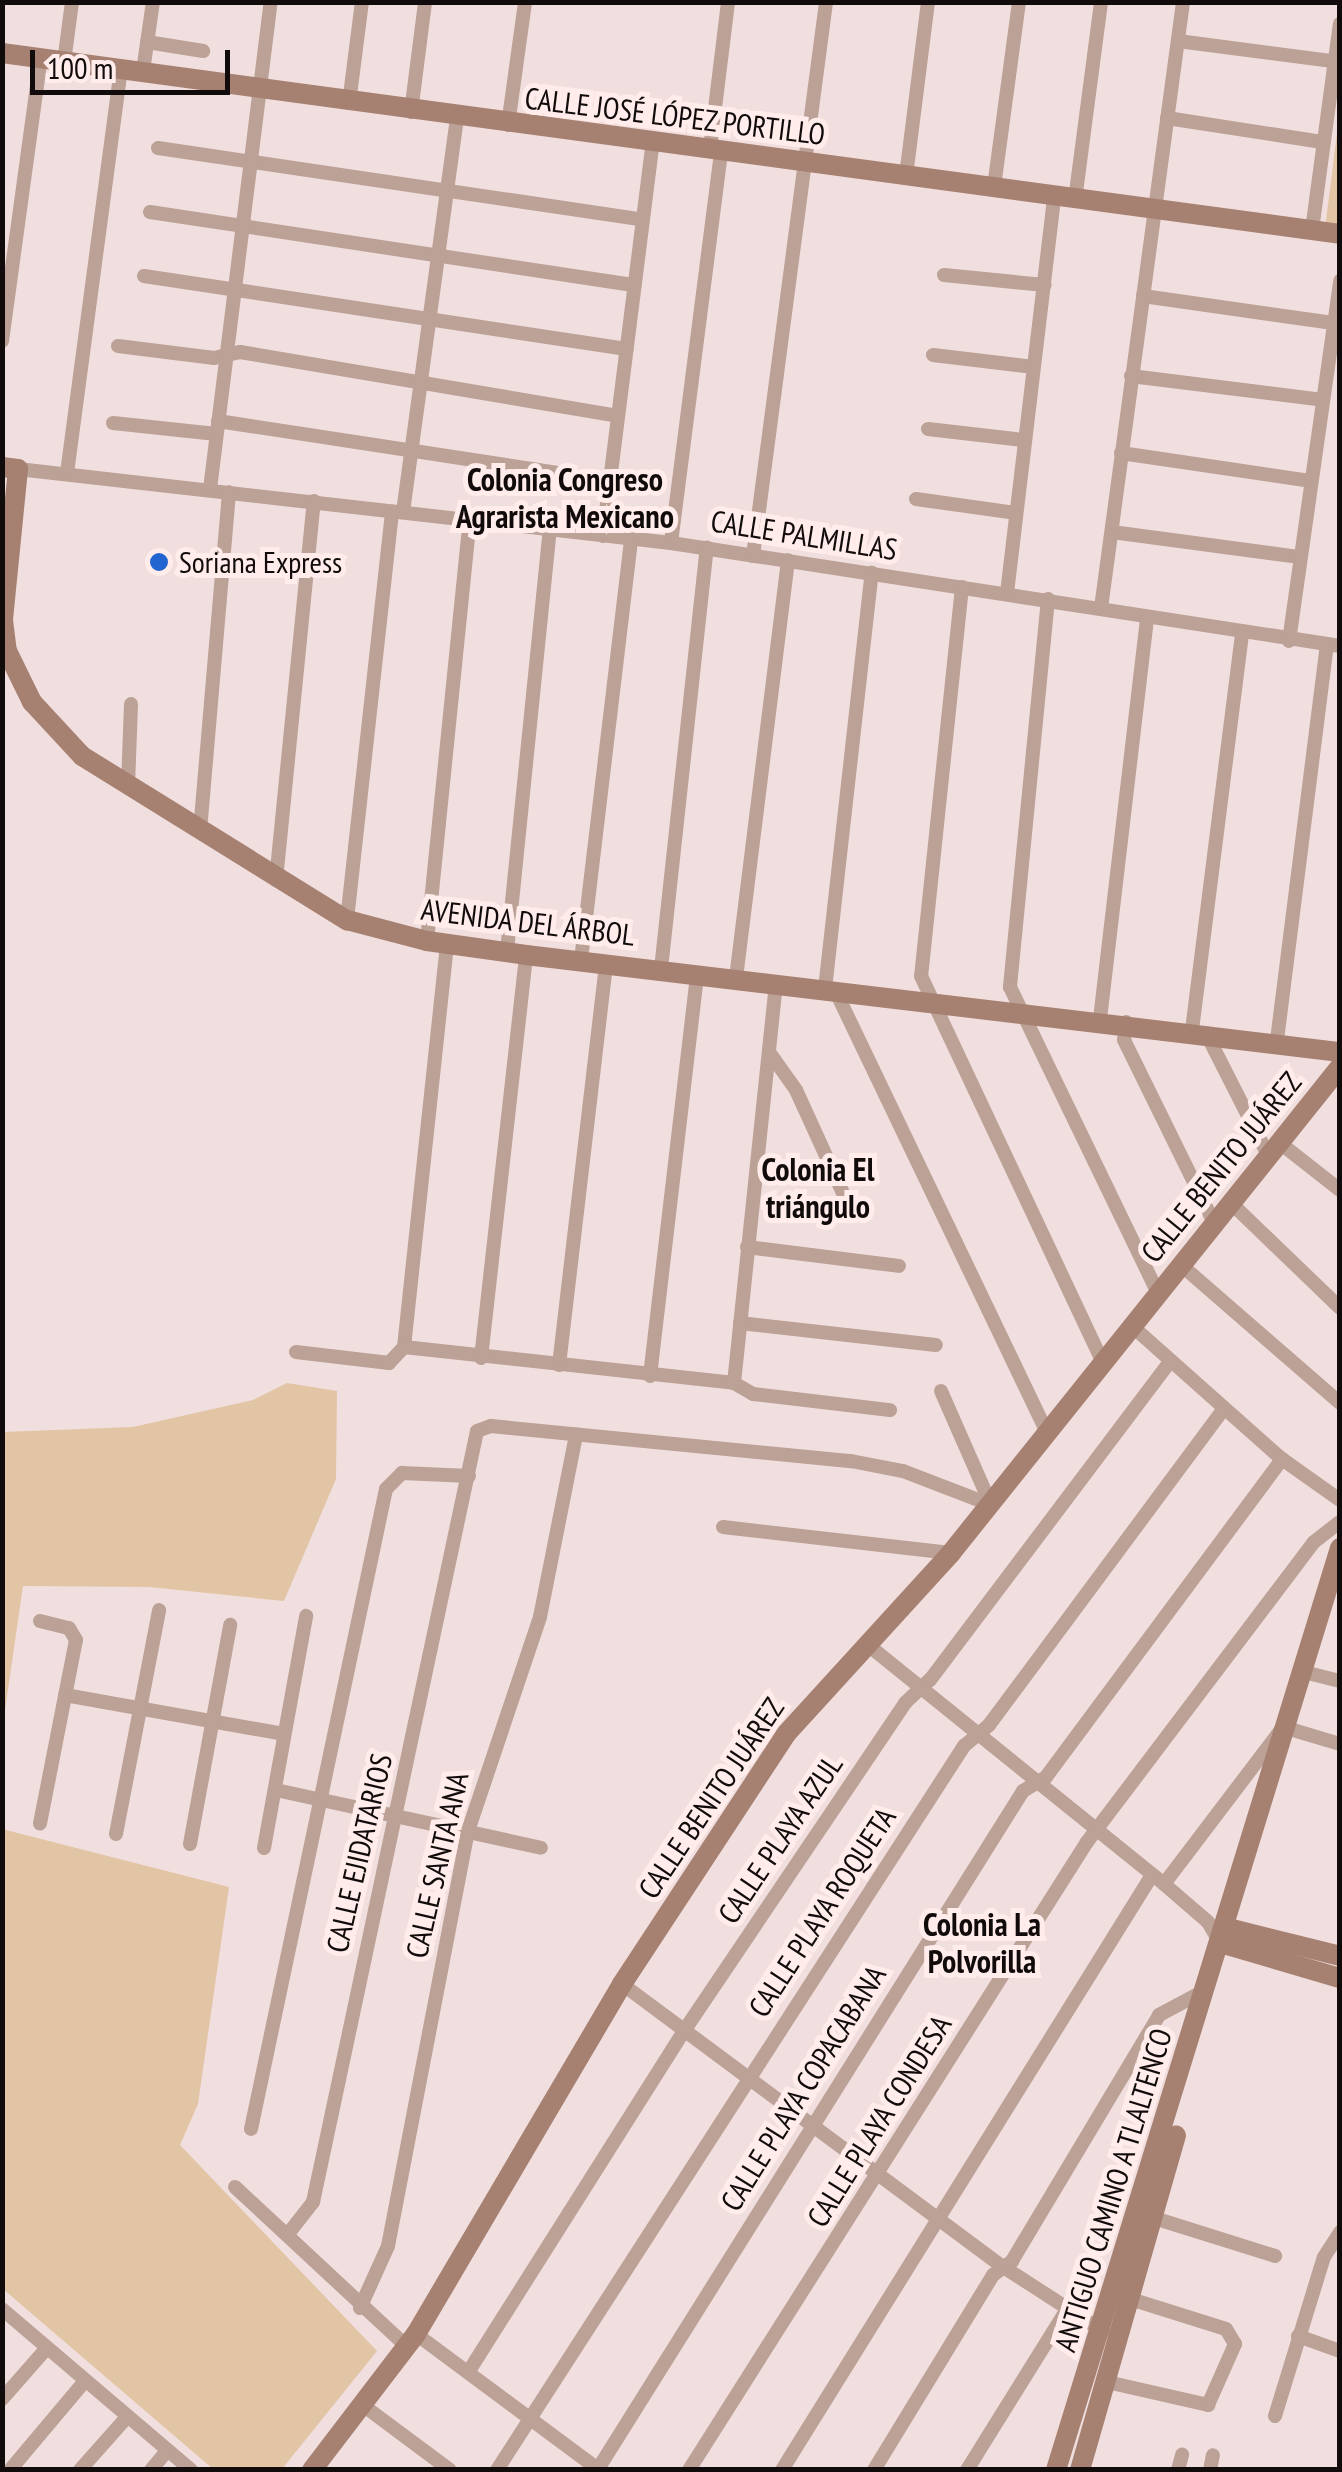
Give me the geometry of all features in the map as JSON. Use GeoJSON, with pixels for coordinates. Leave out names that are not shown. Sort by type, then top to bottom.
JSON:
{"type":"FeatureCollection","features":[{"type":"Feature","properties":{"kind":"street"},"geometry":{"type":"LineString","coordinates":[[64,62],[72,2]]}},
{"type":"Feature","properties":{"kind":"street"},"geometry":{"type":"LineString","coordinates":[[144,71],[153,2]]}},
{"type":"Feature","properties":{"kind":"street"},"geometry":{"type":"LineString","coordinates":[[210,490],[239,225],[271,2]]}},
{"type":"Feature","properties":{"kind":"street"},"geometry":{"type":"LineString","coordinates":[[348,103],[362,2]]}},
{"type":"Feature","properties":{"kind":"street"},"geometry":{"type":"LineString","coordinates":[[411,112],[425,2]]}},
{"type":"Feature","properties":{"kind":"street"},"geometry":{"type":"LineString","coordinates":[[508,125],[525,2]]}},
{"type":"Feature","properties":{"kind":"street"},"geometry":{"type":"LineString","coordinates":[[672,543],[728,2]]}},
{"type":"Feature","properties":{"kind":"street"},"geometry":{"type":"LineString","coordinates":[[753,556],[826,2]]}},
{"type":"Feature","properties":{"kind":"street"},"geometry":{"type":"LineString","coordinates":[[906,176],[928,2]]}},
{"type":"Feature","properties":{"kind":"street"},"geometry":{"type":"LineString","coordinates":[[994,187],[1019,2]]}},
{"type":"Feature","properties":{"kind":"street"},"geometry":{"type":"LineString","coordinates":[[1007,594],[1032,367],[1100,2]]}},
{"type":"Feature","properties":{"kind":"street"},"geometry":{"type":"LineString","coordinates":[[1101,608],[1183,2]]}},
{"type":"Feature","properties":{"kind":"street"},"geometry":{"type":"LineString","coordinates":[[1312,230],[1340,24]]}},
{"type":"Feature","properties":{"kind":"street"},"geometry":{"type":"LineString","coordinates":[[1178,40],[1334,61]]}},
{"type":"Feature","properties":{"kind":"street"},"geometry":{"type":"LineString","coordinates":[[148,42],[203,51]]}},
{"type":"Feature","properties":{"kind":"street","name":"CALLE JOSÉ LÓPEZ PORTILLO"},"geometry":{"type":"LineString","coordinates":[[2,53],[411,112],[1340,234]]}},
{"type":"Feature","properties":{"kind":"street"},"geometry":{"type":"LineString","coordinates":[[2,341],[7,263],[41,58]]}},
{"type":"Feature","properties":{"kind":"street"},"geometry":{"type":"LineString","coordinates":[[67,472],[120,69]]}},
{"type":"Feature","properties":{"kind":"street"},"geometry":{"type":"LineString","coordinates":[[348,920],[397,512],[412,449],[457,118]]}},
{"type":"Feature","properties":{"kind":"street"},"geometry":{"type":"LineString","coordinates":[[1167,118],[1322,142]]}},
{"type":"Feature","properties":{"kind":"street"},"geometry":{"type":"LineString","coordinates":[[603,536],[653,142]]}},
{"type":"Feature","properties":{"kind":"street"},"geometry":{"type":"LineString","coordinates":[[158,148],[643,220]]}},
{"type":"Feature","properties":{"kind":"street"},"geometry":{"type":"LineString","coordinates":[[150,212],[635,286]]}},
{"type":"Feature","properties":{"kind":"street"},"geometry":{"type":"LineString","coordinates":[[944,275],[1045,285]]}},
{"type":"Feature","properties":{"kind":"street"},"geometry":{"type":"LineString","coordinates":[[144,276],[627,349]]}},
{"type":"Feature","properties":{"kind":"street"},"geometry":{"type":"LineString","coordinates":[[1290,641],[1340,281]]}},
{"type":"Feature","properties":{"kind":"street"},"geometry":{"type":"LineString","coordinates":[[1144,296],[1333,323]]}},
{"type":"Feature","properties":{"kind":"street"},"geometry":{"type":"LineString","coordinates":[[118,346],[226,355],[240,352],[421,386],[618,416]]}},
{"type":"Feature","properties":{"kind":"street"},"geometry":{"type":"LineString","coordinates":[[932,355],[1032,367]]}},
{"type":"Feature","properties":{"kind":"street"},"geometry":{"type":"LineString","coordinates":[[1131,376],[1323,400]]}},
{"type":"Feature","properties":{"kind":"street"},"geometry":{"type":"LineString","coordinates":[[113,423],[217,428],[412,449],[610,481]]}},
{"type":"Feature","properties":{"kind":"street"},"geometry":{"type":"LineString","coordinates":[[928,429],[1023,440]]}},
{"type":"Feature","properties":{"kind":"street"},"geometry":{"type":"LineString","coordinates":[[1121,453],[1310,481]]}},
{"type":"Feature","properties":{"kind":"street","name":"CALLE PALMILLAS"},"geometry":{"type":"LineString","coordinates":[[10,468],[672,543],[1333,646]]}},
{"type":"Feature","properties":{"kind":"street","name":"AVENIDA DEL ÁRBOL"},"geometry":{"type":"LineString","coordinates":[[10,468],[7,651],[32,702],[82,756],[276,880],[348,920],[437,942],[517,953],[1277,1040],[1340,1052]]}},
{"type":"Feature","properties":{"kind":"street"},"geometry":{"type":"LineString","coordinates":[[200,831],[229,492]]}},
{"type":"Feature","properties":{"kind":"street"},"geometry":{"type":"LineString","coordinates":[[916,499],[1015,513]]}},
{"type":"Feature","properties":{"kind":"street"},"geometry":{"type":"LineString","coordinates":[[276,880],[314,501]]}},
{"type":"Feature","properties":{"kind":"street"},"geometry":{"type":"LineString","coordinates":[[296,1352],[389,1363],[404,1347],[470,521]]}},
{"type":"Feature","properties":{"kind":"street"},"geometry":{"type":"LineString","coordinates":[[481,1358],[550,530]]}},
{"type":"Feature","properties":{"kind":"street"},"geometry":{"type":"LineString","coordinates":[[1112,532],[1300,557]]}},
{"type":"Feature","properties":{"kind":"street"},"geometry":{"type":"LineString","coordinates":[[581,960],[631,538]]}},
{"type":"Feature","properties":{"kind":"street"},"geometry":{"type":"LineString","coordinates":[[661,969],[707,548]]}},
{"type":"Feature","properties":{"kind":"street"},"geometry":{"type":"LineString","coordinates":[[736,978],[788,560]]}},
{"type":"Feature","properties":{"kind":"street"},"geometry":{"type":"LineString","coordinates":[[872,573],[830,990],[1048,1434]]}},
{"type":"Feature","properties":{"kind":"street"},"geometry":{"type":"LineString","coordinates":[[962,587],[921,976],[928,1000],[1103,1362]]}},
{"type":"Feature","properties":{"kind":"street"},"geometry":{"type":"LineString","coordinates":[[1048,599],[1010,986],[1018,1011],[1158,1292]]}},
{"type":"Feature","properties":{"kind":"street"},"geometry":{"type":"LineString","coordinates":[[1100,1019],[1147,618]]}},
{"type":"Feature","properties":{"kind":"street"},"geometry":{"type":"LineString","coordinates":[[1242,632],[1199,1031],[1274,1149],[1340,1190]]}},
{"type":"Feature","properties":{"kind":"street"},"geometry":{"type":"LineString","coordinates":[[1277,1040],[1333,646]]}},
{"type":"Feature","properties":{"kind":"street"},"geometry":{"type":"LineString","coordinates":[[128,786],[132,704]]}},
{"type":"Feature","properties":{"kind":"street"},"geometry":{"type":"LineString","coordinates":[[559,1365],[606,964]]}},
{"type":"Feature","properties":{"kind":"street"},"geometry":{"type":"LineString","coordinates":[[650,1376],[698,974]]}},
{"type":"Feature","properties":{"kind":"street"},"geometry":{"type":"LineString","coordinates":[[734,1383],[776,984]]}},
{"type":"Feature","properties":{"kind":"street"},"geometry":{"type":"LineString","coordinates":[[1126,1022],[1124,1040],[1213,1221]]}},
{"type":"Feature","properties":{"kind":"street"},"geometry":{"type":"LineString","coordinates":[[770,1052],[789,1077],[853,1214]]}},
{"type":"Feature","properties":{"kind":"street","name":"CALLE BENITO JUÁREZ"},"geometry":{"type":"LineString","coordinates":[[312,2470],[412,2340],[622,1984],[786,1734],[951,1554],[1213,1221],[1338,1072]]}},
{"type":"Feature","properties":{"kind":"street"},"geometry":{"type":"LineString","coordinates":[[1230,1202],[1340,1308]]}},
{"type":"Feature","properties":{"kind":"street"},"geometry":{"type":"LineString","coordinates":[[747,1247],[900,1266]]}},
{"type":"Feature","properties":{"kind":"street"},"geometry":{"type":"LineString","coordinates":[[1180,1264],[1340,1404]]}},
{"type":"Feature","properties":{"kind":"street"},"geometry":{"type":"LineString","coordinates":[[740,1323],[936,1345]]}},
{"type":"Feature","properties":{"kind":"street"},"geometry":{"type":"LineString","coordinates":[[1132,1326],[1282,1459],[1340,1500]]}},
{"type":"Feature","properties":{"kind":"street"},"geometry":{"type":"LineString","coordinates":[[404,1347],[734,1383],[753,1394],[890,1410]]}},
{"type":"Feature","properties":{"kind":"street","name":"CALLE PLAYA AZUL"},"geometry":{"type":"LineString","coordinates":[[469,2371],[686,2028],[919,1690],[1170,1361]]}},
{"type":"Feature","properties":{"kind":"street"},"geometry":{"type":"LineString","coordinates":[[941,1391],[991,1505]]}},
{"type":"Feature","properties":{"kind":"street","name":"CALLE PLAYA ROQUETA"},"geometry":{"type":"LineString","coordinates":[[497,2470],[748,2076],[974,1734],[988,1725],[1224,1408]]}},
{"type":"Feature","properties":{"kind":"street","name":"CALLE EJIDATARIOS"},"geometry":{"type":"LineString","coordinates":[[288,2234],[313,2202],[483,1426],[576,1435]]}},
{"type":"Feature","properties":{"kind":"street"},"geometry":{"type":"LineString","coordinates":[[576,1435],[851,1461],[903,1471],[991,1505]]}},
{"type":"Feature","properties":{"kind":"street","name":"CALLE SANTA ANA"},"geometry":{"type":"LineString","coordinates":[[360,2308],[388,2246],[467,1834],[540,1617],[576,1435]]}},
{"type":"Feature","properties":{"kind":"street","name":"CALLE PLAYA COPACABANA"},"geometry":{"type":"LineString","coordinates":[[599,2469],[1022,1791],[1046,1776],[1282,1459]]}},
{"type":"Feature","properties":{"kind":"street"},"geometry":{"type":"LineString","coordinates":[[250,2130],[386,1489],[402,1473],[470,1476]]}},
{"type":"Feature","properties":{"kind":"street","name":"CALLE PLAYA CONDESA"},"geometry":{"type":"LineString","coordinates":[[689,2470],[1095,1831],[1314,1542],[1340,1522]]}},
{"type":"Feature","properties":{"kind":"street"},"geometry":{"type":"LineString","coordinates":[[722,1528],[951,1554]]}},
{"type":"Feature","properties":{"kind":"street"},"geometry":{"type":"LineString","coordinates":[[1188,2071],[1223,1934],[1300,1670],[1333,1594],[1340,1548]]}},
{"type":"Feature","properties":{"kind":"street"},"geometry":{"type":"LineString","coordinates":[[116,1834],[137,1707],[159,1610]]}},
{"type":"Feature","properties":{"kind":"street"},"geometry":{"type":"LineString","coordinates":[[264,1848],[306,1616]]}},
{"type":"Feature","properties":{"kind":"street"},"geometry":{"type":"LineString","coordinates":[[40,1620],[74,1633],[40,1823]]}},
{"type":"Feature","properties":{"kind":"street"},"geometry":{"type":"LineString","coordinates":[[190,1844],[230,1625]]}},
{"type":"Feature","properties":{"kind":"street"},"geometry":{"type":"LineString","coordinates":[[868,1645],[1223,1934],[1340,1978]]}},
{"type":"Feature","properties":{"kind":"street"},"geometry":{"type":"LineString","coordinates":[[1300,1670],[1340,1681]]}},
{"type":"Feature","properties":{"kind":"street"},"geometry":{"type":"LineString","coordinates":[[65,1696],[284,1734]]}},
{"type":"Feature","properties":{"kind":"street"},"geometry":{"type":"LineString","coordinates":[[1283,1727],[1340,1744]]}},
{"type":"Feature","properties":{"kind":"street"},"geometry":{"type":"LineString","coordinates":[[782,2470],[938,2219],[1158,1880],[1283,1727]]}},
{"type":"Feature","properties":{"kind":"street"},"geometry":{"type":"LineString","coordinates":[[276,1790],[394,1819],[541,1848]]}},
{"type":"Feature","properties":{"kind":"street"},"geometry":{"type":"LineString","coordinates":[[1223,1934],[1340,1956]]}},
{"type":"Feature","properties":{"kind":"street","name":"ANTIGUO CAMINO A TLALTENCO"},"geometry":{"type":"LineString","coordinates":[[1056,2470],[1111,2335],[1188,2071],[1204,1992],[1223,1934]]}},
{"type":"Feature","properties":{"kind":"street"},"geometry":{"type":"LineString","coordinates":[[622,1984],[1002,2266],[1111,2335]]}},
{"type":"Feature","properties":{"kind":"street"},"geometry":{"type":"LineString","coordinates":[[874,2470],[1002,2266],[1012,2260],[1159,2015],[1204,1992]]}},
{"type":"Feature","properties":{"kind":"street"},"geometry":{"type":"LineString","coordinates":[[235,2187],[288,2234],[360,2308],[469,2371],[599,2469]]}},
{"type":"Feature","properties":{"kind":"street"},"geometry":{"type":"LineString","coordinates":[[1080,2470],[1107,2382],[1111,2335],[1130,2299],[1154,2218],[1154,2189]]}},
{"type":"Feature","properties":{"kind":"street"},"geometry":{"type":"LineString","coordinates":[[1154,2218],[1275,2256]]}},
{"type":"Feature","properties":{"kind":"street"},"geometry":{"type":"LineString","coordinates":[[1275,2416],[1324,2257],[1340,2232]]}},
{"type":"Feature","properties":{"kind":"street"},"geometry":{"type":"LineString","coordinates":[[1107,2382],[1208,2406],[1235,2344],[1226,2329],[1130,2299]]}},
{"type":"Feature","properties":{"kind":"street"},"geometry":{"type":"LineString","coordinates":[[968,2470],[1066,2310]]}},
{"type":"Feature","properties":{"kind":"street"},"geometry":{"type":"LineString","coordinates":[[4,2313],[191,2470]]}},
{"type":"Feature","properties":{"kind":"street"},"geometry":{"type":"LineString","coordinates":[[1298,2336],[1340,2350]]}},
{"type":"Feature","properties":{"kind":"street"},"geometry":{"type":"LineString","coordinates":[[2,2400],[47,2348]]}},
{"type":"Feature","properties":{"kind":"street"},"geometry":{"type":"LineString","coordinates":[[10,2470],[84,2382]]}},
{"type":"Feature","properties":{"kind":"street"},"geometry":{"type":"LineString","coordinates":[[364,2406],[450,2470]]}},
{"type":"Feature","properties":{"kind":"street"},"geometry":{"type":"LineString","coordinates":[[80,2470],[127,2416]]}},
{"type":"Feature","properties":{"kind":"street"},"geometry":{"type":"LineString","coordinates":[[151,2470],[167,2451]]}},
{"type":"Feature","properties":{"kind":"shaded area"},"geometry":{"type":"Polygon","coordinates":[[[1339,117],[1339,230],[1325,229],[1339,117]]]}},
{"type":"Feature","properties":{"kind":"shaded area"},"geometry":{"type":"Polygon","coordinates":[[[287,1383],[337,1391],[336,1479],[284,1601],[149,1587],[23,1586],[3,1724],[3,1432],[133,1427],[253,1400],[287,1383]]]}},
{"type":"Feature","properties":{"kind":"shaded area"},"geometry":{"type":"Polygon","coordinates":[[[2,1829],[229,1887],[198,2104],[180,2145],[377,2351],[282,2469],[213,2469],[3,2289],[2,1829]]]}},
{"type":"Feature","properties":{"kind":"place","name":"Soriana Express"},"geometry":{"type":"Point","coordinates":[159,562]}},
{"type":"Feature","properties":{"kind":"district","name":"Colonia Congreso Agrarista Mexicano"},"geometry":{"type":"Point","coordinates":[565,498]}},
{"type":"Feature","properties":{"kind":"district","name":"Colonia El triángulo"},"geometry":{"type":"Point","coordinates":[818,1188]}},
{"type":"Feature","properties":{"kind":"district","name":"Colonia La Polvorilla"},"geometry":{"type":"Point","coordinates":[982,1944]}}]}
